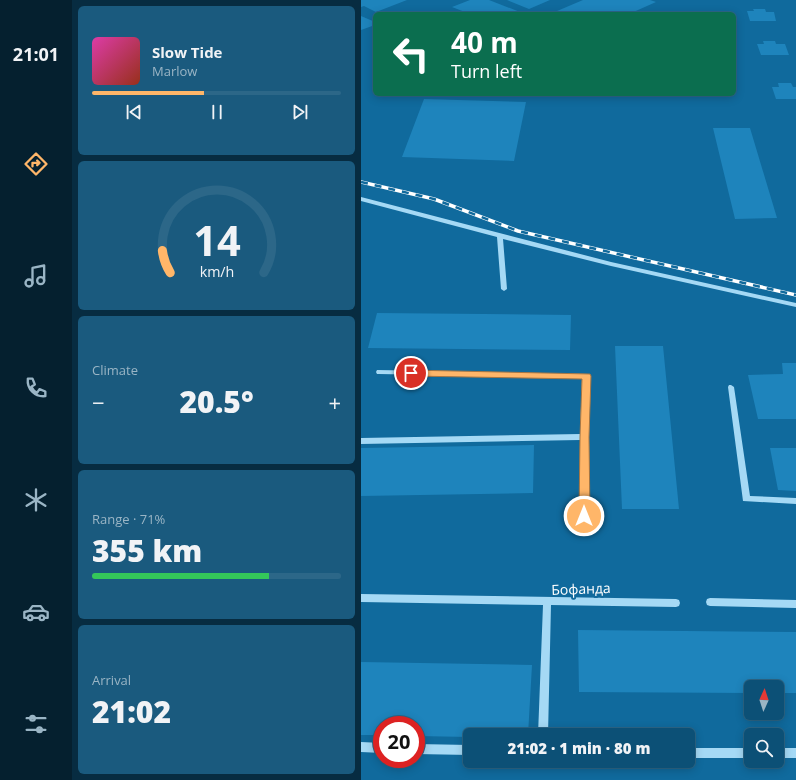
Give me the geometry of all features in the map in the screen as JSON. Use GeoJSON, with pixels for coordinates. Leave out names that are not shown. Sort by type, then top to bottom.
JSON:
{"type":"FeatureCollection","features":[{"type":"Feature","properties":{"kind":"street"},"geometry":{"type":"LineString","coordinates":[[361,199],[611,264],[796,305]]}},
{"type":"Feature","properties":{"kind":"street"},"geometry":{"type":"LineString","coordinates":[[500,236],[504,289]]}},
{"type":"Feature","properties":{"kind":"street"},"geometry":{"type":"LineString","coordinates":[[379,372],[587,376],[584,437],[584,516]]}},
{"type":"Feature","properties":{"kind":"street"},"geometry":{"type":"LineString","coordinates":[[731,387],[746,499],[796,501]]}},
{"type":"Feature","properties":{"kind":"street"},"geometry":{"type":"LineString","coordinates":[[361,441],[584,437]]}},
{"type":"Feature","properties":{"kind":"street"},"geometry":{"type":"LineString","coordinates":[[361,598],[547,602]]}},
{"type":"Feature","properties":{"kind":"street","name":"Бофанда"},"geometry":{"type":"LineString","coordinates":[[543,728],[547,602],[676,603]]}},
{"type":"Feature","properties":{"kind":"street"},"geometry":{"type":"LineString","coordinates":[[710,602],[796,604]]}},
{"type":"Feature","properties":{"kind":"street"},"geometry":{"type":"LineString","coordinates":[[361,748],[373,748]]}},
{"type":"Feature","properties":{"kind":"street"},"geometry":{"type":"LineString","coordinates":[[425,749],[463,750]]}},
{"type":"Feature","properties":{"kind":"street"},"geometry":{"type":"LineString","coordinates":[[695,752],[744,753]]}},
{"type":"Feature","properties":{"kind":"street"},"geometry":{"type":"LineString","coordinates":[[784,753],[796,753]]}},
{"type":"Feature","properties":{"kind":"building"},"geometry":{"type":"Polygon","coordinates":[[[361,0],[407,0],[376,12],[364,6],[361,7],[361,0]]]}},
{"type":"Feature","properties":{"kind":"building"},"geometry":{"type":"Polygon","coordinates":[[[470,0],[489,0],[520,12],[465,12],[452,7],[470,0]]]}},
{"type":"Feature","properties":{"kind":"building"},"geometry":{"type":"Polygon","coordinates":[[[507,0],[550,0],[529,9],[507,0]]]}},
{"type":"Feature","properties":{"kind":"building"},"geometry":{"type":"Polygon","coordinates":[[[583,0],[650,0],[656,2],[634,12],[555,12],[583,0]]]}},
{"type":"Feature","properties":{"kind":"building"},"geometry":{"type":"Polygon","coordinates":[[[753,9],[765,9],[766,12],[774,12],[776,21],[750,21],[747,11],[754,11],[753,9]]]}},
{"type":"Feature","properties":{"kind":"building"},"geometry":{"type":"Polygon","coordinates":[[[361,16],[373,21],[373,26],[361,30],[361,16]]]}},
{"type":"Feature","properties":{"kind":"building"},"geometry":{"type":"Polygon","coordinates":[[[763,41],[775,41],[776,44],[785,44],[789,55],[761,55],[757,44],[764,44],[763,41]]]}},
{"type":"Feature","properties":{"kind":"building"},"geometry":{"type":"Polygon","coordinates":[[[778,83],[791,83],[793,87],[796,87],[796,99],[776,99],[772,87],[779,87],[778,83]]]}},
{"type":"Feature","properties":{"kind":"building"},"geometry":{"type":"Polygon","coordinates":[[[424,99],[526,102],[514,161],[402,157],[424,99]]]}},
{"type":"Feature","properties":{"kind":"building"},"geometry":{"type":"Polygon","coordinates":[[[713,128],[750,128],[777,218],[735,219],[713,128]]]}},
{"type":"Feature","properties":{"kind":"building"},"geometry":{"type":"Polygon","coordinates":[[[377,313],[571,315],[570,350],[368,348],[377,313]]]}},
{"type":"Feature","properties":{"kind":"building"},"geometry":{"type":"Polygon","coordinates":[[[615,346],[663,346],[679,509],[622,509],[615,346]]]}},
{"type":"Feature","properties":{"kind":"building"},"geometry":{"type":"Polygon","coordinates":[[[782,363],[796,363],[796,419],[758,419],[748,375],[783,374],[782,363]]]}},
{"type":"Feature","properties":{"kind":"building"},"geometry":{"type":"Polygon","coordinates":[[[534,445],[533,493],[361,496],[361,448],[534,445]]]}},
{"type":"Feature","properties":{"kind":"building"},"geometry":{"type":"Polygon","coordinates":[[[770,448],[796,448],[796,491],[778,490],[770,448]]]}},
{"type":"Feature","properties":{"kind":"building"},"geometry":{"type":"Polygon","coordinates":[[[578,630],[796,632],[796,693],[784,693],[784,680],[744,680],[744,693],[579,692],[578,630]]]}},
{"type":"Feature","properties":{"kind":"building"},"geometry":{"type":"Polygon","coordinates":[[[361,662],[532,665],[528,728],[463,728],[463,737],[425,736],[425,716],[373,716],[373,735],[361,735],[361,662]]]}},
{"type":"Feature","properties":{"kind":"railway"},"geometry":{"type":"LineString","coordinates":[[361,182],[434,199],[518,231],[796,295]]}},
{"type":"Feature","properties":{"kind":"route"},"geometry":{"type":"LineString","coordinates":[[411,373],[587,376],[584,437],[584,516]]}}]}
